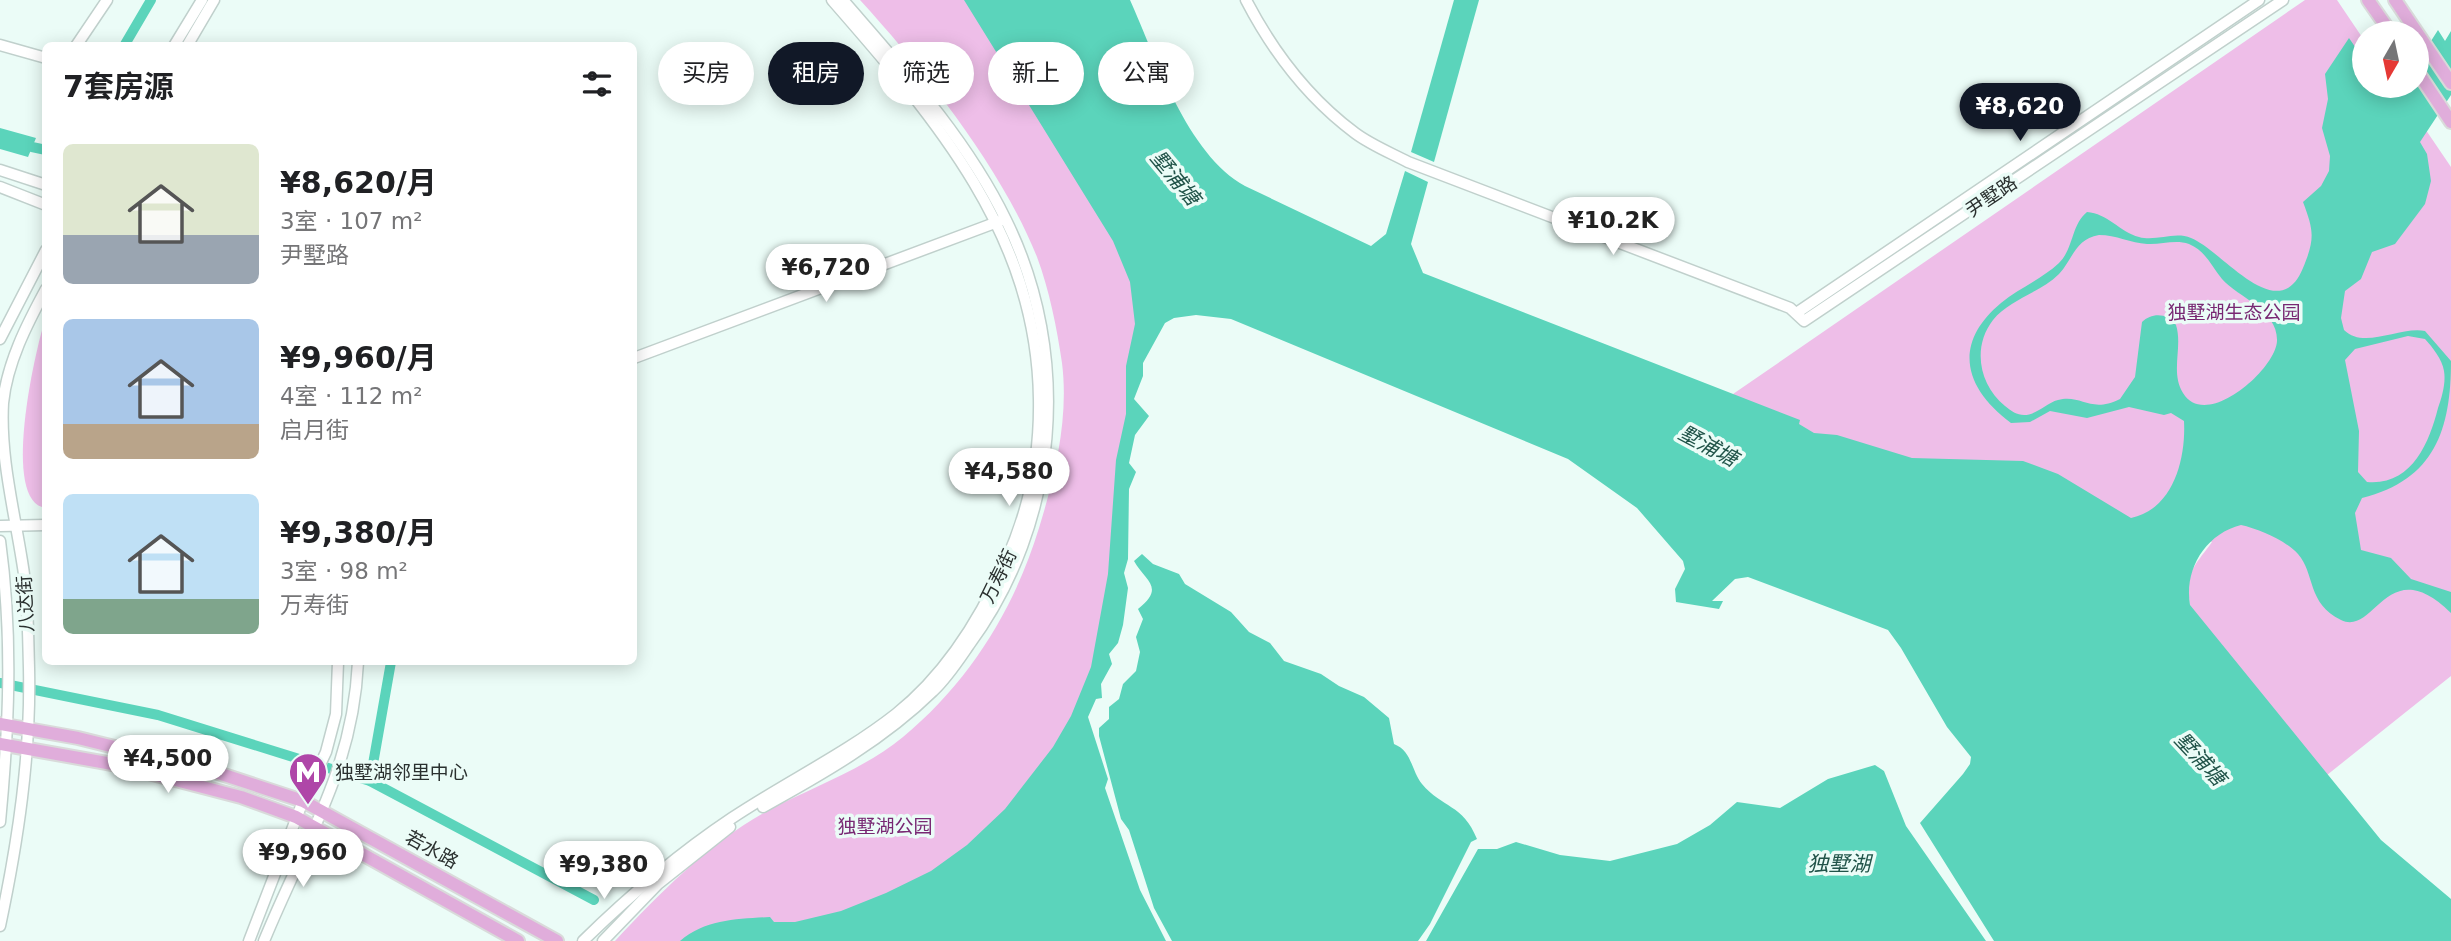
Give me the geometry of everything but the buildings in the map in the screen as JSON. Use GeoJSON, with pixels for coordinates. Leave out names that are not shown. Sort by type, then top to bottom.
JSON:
{"type":"FeatureCollection","features":[{"type":"Feature","properties":{"kind":"main road"},"geometry":{"type":"LineString","coordinates":[[2368,0],[2383,21]]}},
{"type":"Feature","properties":{"kind":"main road"},"geometry":{"type":"LineString","coordinates":[[2395,0],[2451,83]]}},
{"type":"Feature","properties":{"kind":"main road"},"geometry":{"type":"LineString","coordinates":[[2429,89],[2451,121]]}},
{"type":"Feature","properties":{"kind":"main road","name":"若水路"},"geometry":{"type":"LineString","coordinates":[[4,725],[212,771],[303,801],[323,809],[557,941]]}},
{"type":"Feature","properties":{"kind":"main road","name":"若水路"},"geometry":{"type":"LineString","coordinates":[[4,745],[118,765],[229,793],[296,817],[518,941]]}},
{"type":"Feature","properties":{"kind":"street"},"geometry":{"type":"LineString","coordinates":[[79,42],[107,0]]}},
{"type":"Feature","properties":{"kind":"street"},"geometry":{"type":"LineString","coordinates":[[176,42],[202,0]]}},
{"type":"Feature","properties":{"kind":"street"},"geometry":{"type":"LineString","coordinates":[[189,42],[214,0]]}},
{"type":"Feature","properties":{"kind":"street","name":"万寿街"},"geometry":{"type":"LineString","coordinates":[[832,0],[946,138],[1001,221]]}},
{"type":"Feature","properties":{"kind":"street","name":"万寿街"},"geometry":{"type":"LineString","coordinates":[[606,937],[633,903],[688,849],[856,743],[897,713],[943,666],[988,601],[1015,541],[1033,481],[1040,428],[1039,362],[1032,318],[1001,221],[956,139],[843,0]]}},
{"type":"Feature","properties":{"kind":"street"},"geometry":{"type":"LineString","coordinates":[[1246,0],[1289,69],[1322,106],[1357,135],[1408,162],[1801,317]]}},
{"type":"Feature","properties":{"kind":"street","name":"尹墅路"},"geometry":{"type":"LineString","coordinates":[[1801,317],[2259,0]]}},
{"type":"Feature","properties":{"kind":"street","name":"尹墅路"},"geometry":{"type":"LineString","coordinates":[[1801,317],[2283,0]]}},
{"type":"Feature","properties":{"kind":"street"},"geometry":{"type":"LineString","coordinates":[[0,45],[42,57]]}},
{"type":"Feature","properties":{"kind":"street"},"geometry":{"type":"LineString","coordinates":[[0,170],[42,184]]}},
{"type":"Feature","properties":{"kind":"street"},"geometry":{"type":"LineString","coordinates":[[0,187],[42,203]]}},
{"type":"Feature","properties":{"kind":"street"},"geometry":{"type":"LineString","coordinates":[[637,357],[1001,221]]}},
{"type":"Feature","properties":{"kind":"street"},"geometry":{"type":"LineString","coordinates":[[0,339],[42,258]]}},
{"type":"Feature","properties":{"kind":"street","name":"八达街"},"geometry":{"type":"LineString","coordinates":[[0,926],[17,847],[29,729],[29,667],[23,565],[7,483],[3,403],[19,346],[42,297]]}},
{"type":"Feature","properties":{"kind":"street"},"geometry":{"type":"LineString","coordinates":[[0,526],[42,525]]}},
{"type":"Feature","properties":{"kind":"street","name":"八达街"},"geometry":{"type":"LineString","coordinates":[[0,541],[10,664],[9,703],[4,725],[0,822]]}},
{"type":"Feature","properties":{"kind":"street"},"geometry":{"type":"LineString","coordinates":[[249,941],[296,817],[326,752],[336,714],[338,665]]}},
{"type":"Feature","properties":{"kind":"street"},"geometry":{"type":"LineString","coordinates":[[264,941],[335,785],[344,757],[356,699],[358,665]]}},
{"type":"Feature","properties":{"kind":"street","name":"万寿街"},"geometry":{"type":"LineString","coordinates":[[583,941],[599,925],[633,903]]}},
{"type":"Feature","properties":{"kind":"green space","name":"独墅湖公园"},"geometry":{"type":"Polygon","coordinates":[[[860,0],[996,0],[1019,42],[988,42],[988,105],[1052,105],[1153,292],[1131,371],[1111,570],[1089,684],[1045,769],[970,849],[915,885],[820,921],[688,941],[615,941],[669,886],[728,836],[771,809],[872,759],[927,716],[949,693],[986,643],[1016,588],[1039,528],[1059,447],[1064,405],[1062,363],[1045,282],[1037,257],[1004,190],[947,105],[974,105],[974,42],[897,42],[860,0]]]}},
{"type":"Feature","properties":{"kind":"green space","name":"独墅湖生态公园"},"geometry":{"type":"Polygon","coordinates":[[[2305,0],[2337,0],[2352,22],[2352,98],[2404,98],[2451,167],[2451,676],[2327,775],[2190,606],[2189,585],[2192,570],[2212,542],[1891,470],[1760,413],[1733,394],[2305,0]]]}},
{"type":"Feature","properties":{"kind":"green space"},"geometry":{"type":"Polygon","coordinates":[[[42,331],[42,506],[32,500],[25,481],[23,454],[24,424],[42,331]]]}},
{"type":"Feature","properties":{"kind":"water","name":"墅浦塘"},"geometry":{"type":"Polygon","coordinates":[[[964,0],[1130,0],[1148,42],[1098,42],[1098,105],[1177,105],[1206,152],[1224,171],[1245,186],[1371,246],[1386,234],[1405,171],[1428,182],[1411,244],[1423,273],[1800,420],[1799,424],[1814,433],[1837,435],[1912,458],[2023,461],[2058,474],[2131,518],[2146,513],[2167,493],[2183,450],[2184,421],[2171,413],[2164,415],[2129,407],[2087,418],[2050,411],[2030,422],[2011,423],[1983,395],[1974,380],[1970,365],[1970,350],[1975,334],[1985,318],[2001,303],[2059,263],[2078,223],[2087,212],[2101,216],[2139,237],[2191,238],[2249,280],[2265,288],[2279,291],[2292,285],[2303,268],[2312,235],[2303,202],[2321,186],[2329,171],[2330,156],[2322,128],[2328,99],[2325,74],[2349,38],[2352,42],[2352,98],[2429,98],[2429,44],[2438,30],[2445,41],[2451,31],[2451,95],[2420,142],[2427,154],[2431,181],[2425,204],[2395,244],[2372,252],[2361,279],[2345,291],[2341,318],[2344,330],[2352,336],[2362,338],[2425,331],[2451,361],[2447,409],[2434,448],[2422,465],[2407,479],[2387,490],[2362,498],[2355,513],[2361,550],[2391,558],[2411,579],[2451,592],[2451,613],[2429,596],[2412,590],[2397,592],[2353,622],[2341,620],[2322,606],[2298,554],[2271,536],[2241,525],[2217,536],[2207,545],[2194,567],[2189,592],[2190,605],[2381,840],[2451,899],[2451,941],[1994,941],[1920,823],[1963,774],[1971,757],[1947,727],[1888,630],[1748,577],[1735,579],[1712,601],[1723,601],[1719,609],[1676,602],[1675,589],[1685,569],[1683,561],[1637,508],[1568,459],[1231,319],[1196,315],[1174,318],[1165,323],[1143,363],[1143,376],[1134,399],[1149,416],[1135,435],[1129,463],[1136,472],[1129,489],[1128,559],[1124,573],[1128,588],[1123,625],[1118,643],[1109,654],[1112,664],[1101,684],[1102,698],[1096,699],[1088,717],[1108,779],[1105,788],[1140,890],[1166,941],[680,941],[711,924],[770,917],[774,922],[795,922],[841,911],[931,871],[967,845],[1005,809],[1053,747],[1071,716],[1091,667],[1108,574],[1116,460],[1126,414],[1126,366],[1135,324],[1130,282],[1113,241],[1029,105],[1084,105],[1084,42],[990,42],[964,0]],[[2111,236],[2091,237],[2079,245],[2064,268],[2051,281],[2008,307],[1993,320],[1982,342],[1981,365],[1989,388],[1996,397],[2007,408],[2024,415],[2058,400],[2074,399],[2101,405],[2120,399],[2135,377],[2142,322],[2155,315],[2169,318],[2176,325],[2177,377],[2183,393],[2194,403],[2207,405],[2223,401],[2253,380],[2274,353],[2277,341],[2276,330],[2265,313],[2229,286],[2208,259],[2189,244],[2147,244],[2111,236]],[[2408,336],[2355,349],[2345,360],[2359,431],[2358,472],[2367,482],[2395,477],[2406,470],[2416,460],[2429,435],[2441,399],[2444,376],[2439,358],[2425,339],[2408,336]]]}},
{"type":"Feature","properties":{"kind":"water"},"geometry":{"type":"Polygon","coordinates":[[[1454,0],[1479,0],[1434,162],[1411,152],[1454,0]]]}},
{"type":"Feature","properties":{"kind":"water"},"geometry":{"type":"Polygon","coordinates":[[[0,128],[36,138],[28,157],[0,149],[0,128]]]}},
{"type":"Feature","properties":{"kind":"water"},"geometry":{"type":"Polygon","coordinates":[[[1142,554],[1153,564],[1179,574],[1185,584],[1231,612],[1249,632],[1270,643],[1284,661],[1321,674],[1364,697],[1389,718],[1394,744],[1408,756],[1422,784],[1465,819],[1477,839],[1471,842],[1430,924],[1418,941],[1172,941],[1154,908],[1129,830],[1121,819],[1099,736],[1099,728],[1109,719],[1109,707],[1119,699],[1123,684],[1136,671],[1140,652],[1136,637],[1143,619],[1138,609],[1151,595],[1152,589],[1134,561],[1142,554]]]}},
{"type":"Feature","properties":{"kind":"water","name":"独墅湖"},"geometry":{"type":"Polygon","coordinates":[[[1875,765],[1884,771],[1906,826],[1986,941],[1426,941],[1478,849],[1497,849],[1516,842],[1560,855],[1610,861],[1677,844],[1710,825],[1737,802],[1780,808],[1828,779],[1875,765]]]}},
{"type":"Feature","properties":{"kind":"waterway"},"geometry":{"type":"LineString","coordinates":[[126,42],[151,0]]}},
{"type":"Feature","properties":{"kind":"waterway"},"geometry":{"type":"LineString","coordinates":[[32,147],[42,149]]}},
{"type":"Feature","properties":{"kind":"waterway"},"geometry":{"type":"LineString","coordinates":[[370,781],[390,665]]}},
{"type":"Feature","properties":{"kind":"waterway"},"geometry":{"type":"LineString","coordinates":[[0,683],[158,715],[370,781],[594,900]]}},
{"type":"Feature","properties":{"kind":"place","name":"独墅湖邻里中心"},"geometry":{"type":"Point","coordinates":[308,806]}}]}
